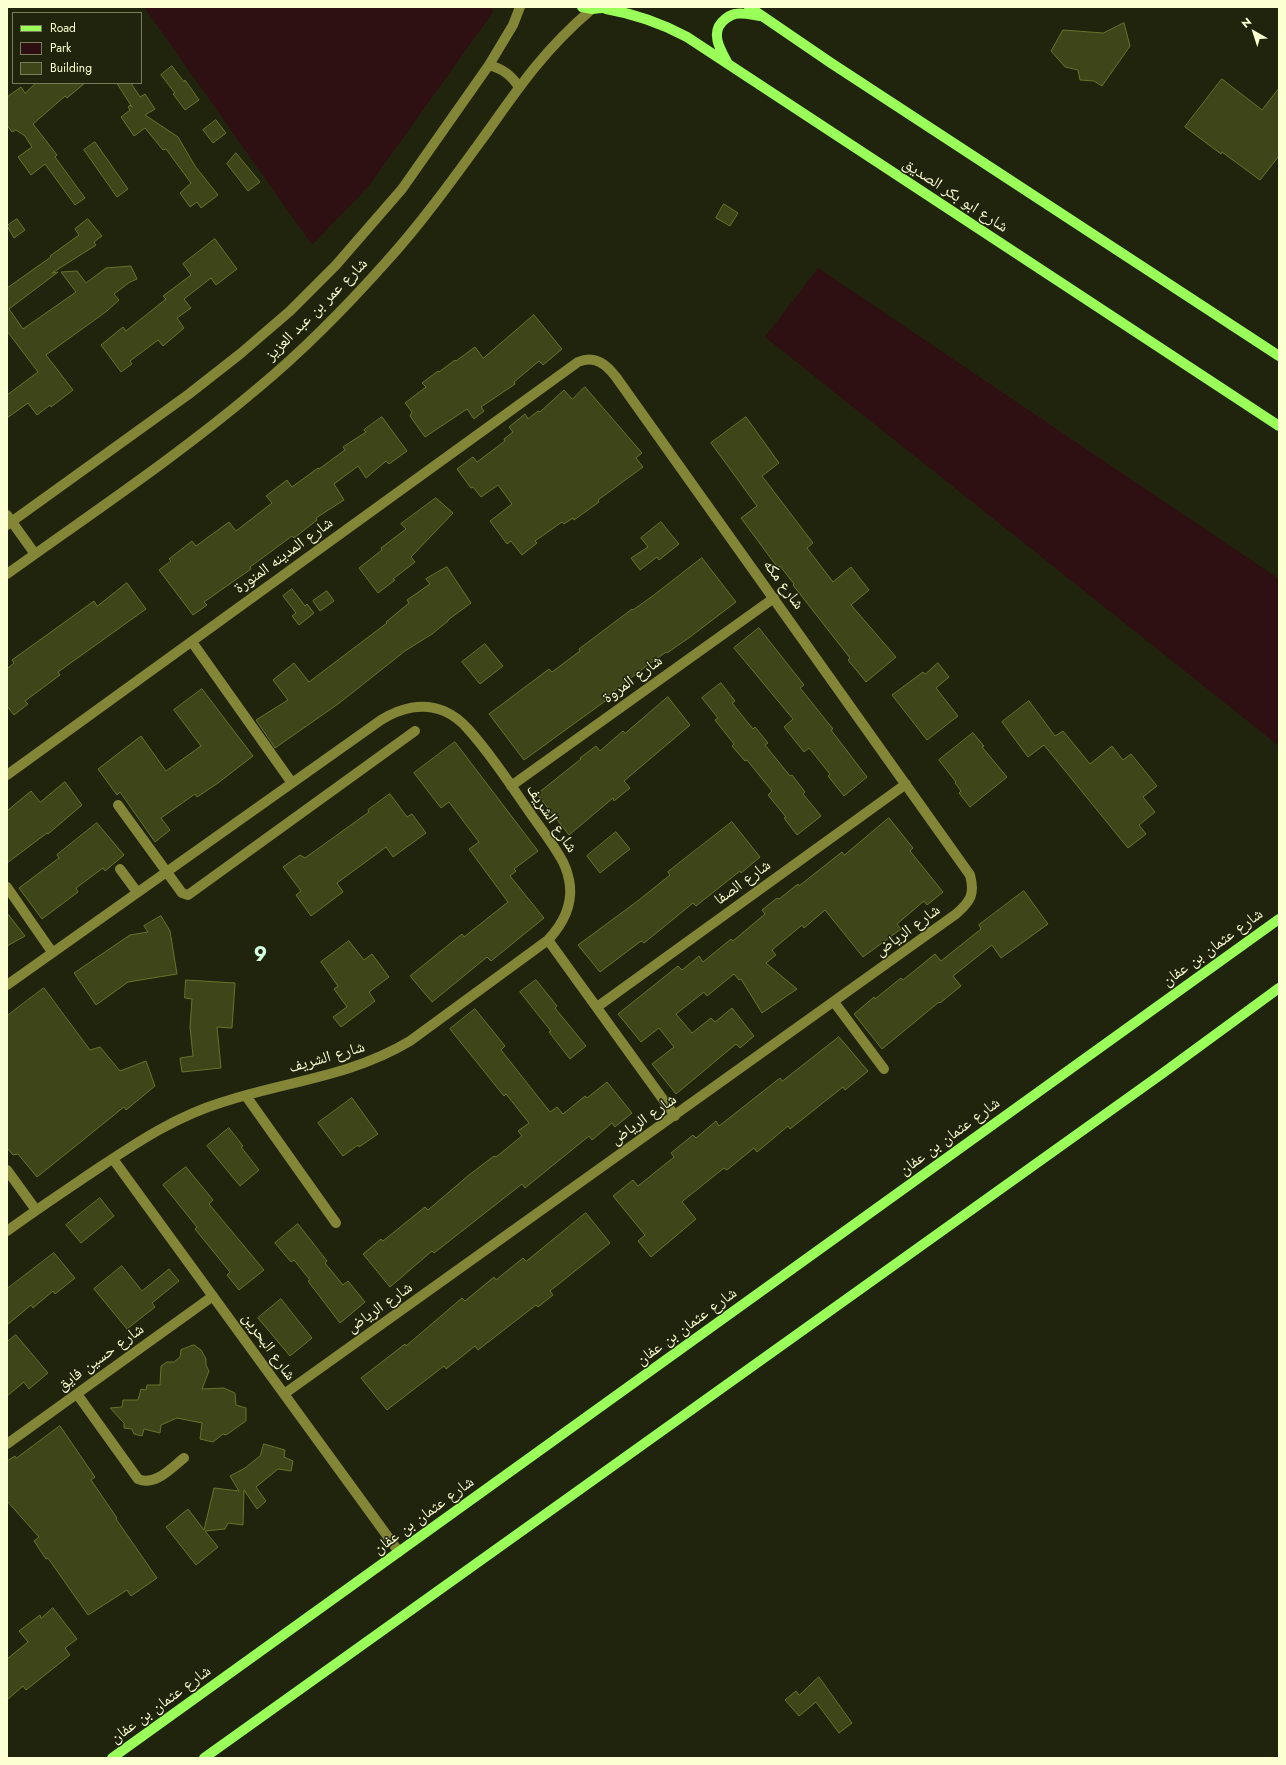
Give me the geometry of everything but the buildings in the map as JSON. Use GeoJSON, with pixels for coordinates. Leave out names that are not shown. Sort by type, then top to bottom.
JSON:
{"type":"FeatureCollection","features":[{"type":"Feature","properties":{"kind":"main road"},"geometry":{"type":"LineString","coordinates":[[749,7],[831,63],[1279,356]]}},
{"type":"Feature","properties":{"kind":"main road","name":"شارع ابو بكر الصديق"},"geometry":{"type":"LineString","coordinates":[[587,8],[609,8],[668,27],[727,62],[1279,426]]}},
{"type":"Feature","properties":{"kind":"main road"},"geometry":{"type":"LineString","coordinates":[[727,62],[717,40],[717,31],[720,24],[726,18],[734,14],[764,16]]}},
{"type":"Feature","properties":{"kind":"main road","name":"شارع عثمان بن عفان"},"geometry":{"type":"LineString","coordinates":[[112,1758],[1279,919]]}},
{"type":"Feature","properties":{"kind":"main road"},"geometry":{"type":"LineString","coordinates":[[204,1758],[1156,1078],[1279,988]]}},
{"type":"Feature","properties":{"kind":"street","name":"شارع عمر بن عبد العزيز"},"geometry":{"type":"LineString","coordinates":[[9,520],[189,394],[240,354],[290,311],[336,265],[402,189],[489,65],[513,25],[520,7]]}},
{"type":"Feature","properties":{"kind":"street","name":"شارع عمر بن عبد العزيز"},"geometry":{"type":"LineString","coordinates":[[7,574],[212,426],[305,346],[348,304],[390,259],[429,212],[519,87],[552,45],[587,8]]}},
{"type":"Feature","properties":{"kind":"street"},"geometry":{"type":"LineString","coordinates":[[489,65],[503,70],[519,87]]}},
{"type":"Feature","properties":{"kind":"street","name":"شارع مكه"},"geometry":{"type":"LineString","coordinates":[[578,362],[589,359],[598,360],[611,370],[952,847]]}},
{"type":"Feature","properties":{"kind":"street","name":"شارع المدينه المنورة"},"geometry":{"type":"LineString","coordinates":[[7,775],[578,362]]}},
{"type":"Feature","properties":{"kind":"street"},"geometry":{"type":"LineString","coordinates":[[9,520],[35,554]]}},
{"type":"Feature","properties":{"kind":"street","name":"شارع المروة"},"geometry":{"type":"LineString","coordinates":[[511,786],[774,598]]}},
{"type":"Feature","properties":{"kind":"street"},"geometry":{"type":"LineString","coordinates":[[192,642],[292,783]]}},
{"type":"Feature","properties":{"kind":"street","name":"شارع الشريف"},"geometry":{"type":"LineString","coordinates":[[7,985],[391,713],[402,709],[423,707],[442,710],[461,722],[474,736],[511,786],[557,853],[568,875],[570,887],[567,911],[562,922],[548,940],[426,1030],[393,1052],[344,1071],[223,1102],[177,1119],[152,1133],[7,1231]]}},
{"type":"Feature","properties":{"kind":"street"},"geometry":{"type":"LineString","coordinates":[[118,805],[182,893],[186,895],[191,894],[415,731]]}},
{"type":"Feature","properties":{"kind":"street","name":"شارع الصفا"},"geometry":{"type":"LineString","coordinates":[[597,1007],[906,784]]}},
{"type":"Feature","properties":{"kind":"street","name":"شارع الرياض"},"geometry":{"type":"LineString","coordinates":[[284,1394],[956,914],[969,902],[973,885],[970,874],[952,847]]}},
{"type":"Feature","properties":{"kind":"street"},"geometry":{"type":"LineString","coordinates":[[120,869],[137,892]]}},
{"type":"Feature","properties":{"kind":"street"},"geometry":{"type":"LineString","coordinates":[[7,887],[52,952]]}},
{"type":"Feature","properties":{"kind":"street"},"geometry":{"type":"LineString","coordinates":[[548,940],[675,1116]]}},
{"type":"Feature","properties":{"kind":"street"},"geometry":{"type":"LineString","coordinates":[[834,1002],[884,1069]]}},
{"type":"Feature","properties":{"kind":"street"},"geometry":{"type":"LineString","coordinates":[[246,1096],[336,1223]]}},
{"type":"Feature","properties":{"kind":"street","name":"شارع البحرين"},"geometry":{"type":"LineString","coordinates":[[113,1159],[400,1552]]}},
{"type":"Feature","properties":{"kind":"street"},"geometry":{"type":"LineString","coordinates":[[7,1170],[36,1210]]}},
{"type":"Feature","properties":{"kind":"street","name":"شارع حسين فايق"},"geometry":{"type":"LineString","coordinates":[[7,1444],[213,1296]]}},
{"type":"Feature","properties":{"kind":"street"},"geometry":{"type":"LineString","coordinates":[[77,1394],[138,1479],[143,1481],[153,1481],[184,1458]]}},
{"type":"Feature","properties":{"kind":"green space"},"geometry":{"type":"Polygon","coordinates":[[[144,7],[493,7],[493,12],[368,187],[312,245],[144,7]]]}},
{"type":"Feature","properties":{"kind":"green space"},"geometry":{"type":"Polygon","coordinates":[[[818,268],[1279,579],[1279,746],[765,337],[818,268]]]}},
{"type":"Feature","properties":{"kind":"district","name":"9"},"geometry":{"type":"Point","coordinates":[261,956]}}]}
